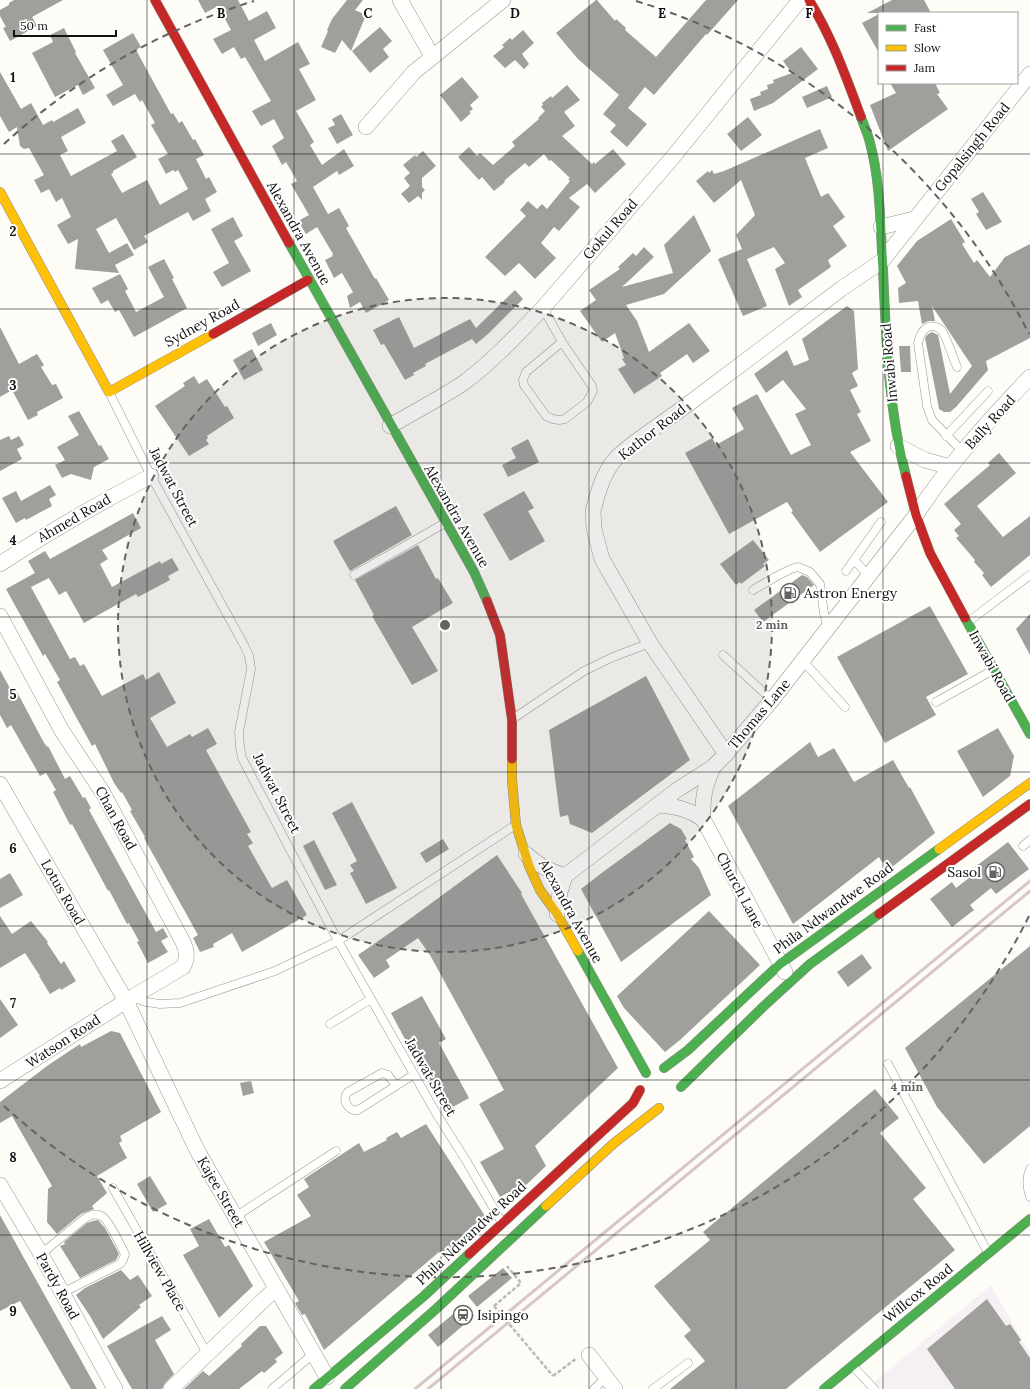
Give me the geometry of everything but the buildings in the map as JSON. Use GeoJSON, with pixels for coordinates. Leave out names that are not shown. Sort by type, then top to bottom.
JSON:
{"type":"FeatureCollection","features":[{"type":"Feature","properties":{"kind":"street","name":"Alexandra Avenue"},"geometry":{"type":"LineString","coordinates":[[155,0],[308,280],[474,572],[500,634],[512,720],[512,780],[516,825],[524,852],[540,890],[557,914],[646,1073]]}},
{"type":"Feature","properties":{"kind":"street"},"geometry":{"type":"LineString","coordinates":[[400,0],[432,56]]}},
{"type":"Feature","properties":{"kind":"street"},"geometry":{"type":"LineString","coordinates":[[366,127],[414,72],[503,0]]}},
{"type":"Feature","properties":{"kind":"street","name":"Gokul Road"},"geometry":{"type":"LineString","coordinates":[[390,426],[462,383],[512,340],[543,308],[673,157],[800,0]]}},
{"type":"Feature","properties":{"kind":"street","name":"Inwabi Road"},"geometry":{"type":"LineString","coordinates":[[809,0],[833,44],[870,141],[877,178],[881,227],[889,379],[898,446],[916,515],[930,552],[967,622],[1030,734]]}},
{"type":"Feature","properties":{"kind":"street","name":"Gopalsingh Road"},"geometry":{"type":"LineString","coordinates":[[882,261],[1030,74]]}},
{"type":"Feature","properties":{"kind":"street","name":"Jadwat Street"},"geometry":{"type":"LineString","coordinates":[[0,192],[109,392]]}},
{"type":"Feature","properties":{"kind":"street"},"geometry":{"type":"LineString","coordinates":[[881,227],[914,219]]}},
{"type":"Feature","properties":{"kind":"street","name":"Kathor Road"},"geometry":{"type":"LineString","coordinates":[[726,754],[650,643],[602,559],[594,530],[594,511],[598,493],[610,466],[618,456],[635,442],[687,405],[841,289],[882,261]]}},
{"type":"Feature","properties":{"kind":"street","name":"Sydney Road"},"geometry":{"type":"LineString","coordinates":[[109,392],[308,280]]}},
{"type":"Feature","properties":{"kind":"street","name":"Bally Road"},"geometry":{"type":"LineString","coordinates":[[916,515],[932,490],[950,467],[1030,377]]}},
{"type":"Feature","properties":{"kind":"street"},"geometry":{"type":"LineString","coordinates":[[898,446],[925,460],[950,467]]}},
{"type":"Feature","properties":{"kind":"street","name":"Ahmed Road"},"geometry":{"type":"LineString","coordinates":[[0,564],[87,510],[151,476]]}},
{"type":"Feature","properties":{"kind":"street","name":"Thomas Lane"},"geometry":{"type":"LineString","coordinates":[[565,876],[677,790],[713,767],[726,754],[772,700],[916,515]]}},
{"type":"Feature","properties":{"kind":"street","name":"Chan Road"},"geometry":{"type":"LineString","coordinates":[[0,616],[62,731],[103,793],[186,950],[186,961],[183,967],[129,999]]}},
{"type":"Feature","properties":{"kind":"street","name":"Inwabi Road"},"geometry":{"type":"LineString","coordinates":[[1018,713],[1030,724]]}},
{"type":"Feature","properties":{"kind":"street","name":"Church Lane"},"geometry":{"type":"LineString","coordinates":[[713,767],[704,790],[702,803],[703,819],[790,981]]}},
{"type":"Feature","properties":{"kind":"street","name":"Phila Ndwandwe Road"},"geometry":{"type":"LineString","coordinates":[[664,1068],[688,1050],[780,964],[1030,783]]}},
{"type":"Feature","properties":{"kind":"street","name":"Lotus Road"},"geometry":{"type":"LineString","coordinates":[[0,784],[129,999]]}},
{"type":"Feature","properties":{"kind":"street"},"geometry":{"type":"LineString","coordinates":[[646,1073],[658,1067],[664,1068],[670,1070],[679,1083],[701,1065],[810,964],[1030,804]]}},
{"type":"Feature","properties":{"kind":"street"},"geometry":{"type":"LineString","coordinates":[[658,805],[674,806],[685,809],[703,819]]}},
{"type":"Feature","properties":{"kind":"street"},"geometry":{"type":"LineString","coordinates":[[524,852],[545,869],[565,876],[560,892],[557,914]]}},
{"type":"Feature","properties":{"kind":"street","name":"Watson Road"},"geometry":{"type":"LineString","coordinates":[[0,1081],[129,999]]}},
{"type":"Feature","properties":{"kind":"street","name":"Kajee Street"},"geometry":{"type":"LineString","coordinates":[[129,999],[197,1150],[275,1289],[327,1377]]}},
{"type":"Feature","properties":{"kind":"street","name":"Phila Ndwandwe Road"},"geometry":{"type":"LineString","coordinates":[[314,1389],[424,1296],[633,1103],[640,1090],[640,1084],[646,1073]]}},
{"type":"Feature","properties":{"kind":"street"},"geometry":{"type":"LineString","coordinates":[[345,1389],[436,1309],[655,1105],[642,1096],[640,1090]]}},
{"type":"Feature","properties":{"kind":"street","name":"Pardy Road"},"geometry":{"type":"LineString","coordinates":[[0,1185],[41,1254],[115,1389]]}},
{"type":"Feature","properties":{"kind":"street","name":"Willcox Road"},"geometry":{"type":"LineString","coordinates":[[824,1389],[1030,1219]]}},
{"type":"Feature","properties":{"kind":"street"},"geometry":{"type":"LineString","coordinates":[[171,1389],[275,1289]]}},
{"type":"Feature","properties":{"kind":"street"},"geometry":{"type":"LineString","coordinates":[[584,1356],[606,1377],[615,1389]]}},
{"type":"Feature","properties":{"kind":"lane"},"geometry":{"type":"LineString","coordinates":[[543,308],[562,342],[592,386],[593,391],[587,402],[565,419],[559,420],[546,416],[524,385],[523,380],[526,372],[562,342]]}},
{"type":"Feature","properties":{"kind":"lane"},"geometry":{"type":"LineString","coordinates":[[957,367],[942,332],[935,326],[930,326],[923,330],[920,334],[918,343],[927,406],[932,420],[963,452]]}},
{"type":"Feature","properties":{"kind":"lane"},"geometry":{"type":"LineString","coordinates":[[946,436],[988,391]]}},
{"type":"Feature","properties":{"kind":"lane","name":"Jadwat Street"},"geometry":{"type":"LineString","coordinates":[[109,392],[151,476],[249,656],[251,669],[239,732],[242,758],[338,941],[413,1075],[502,1224]]}},
{"type":"Feature","properties":{"kind":"lane"},"geometry":{"type":"LineString","coordinates":[[354,575],[445,522]]}},
{"type":"Feature","properties":{"kind":"lane"},"geometry":{"type":"LineString","coordinates":[[846,571],[881,522]]}},
{"type":"Feature","properties":{"kind":"lane"},"geometry":{"type":"LineString","coordinates":[[854,560],[869,576]]}},
{"type":"Feature","properties":{"kind":"lane"},"geometry":{"type":"LineString","coordinates":[[754,590],[791,568],[798,567],[810,572],[820,584],[828,629]]}},
{"type":"Feature","properties":{"kind":"lane"},"geometry":{"type":"LineString","coordinates":[[967,622],[1030,575]]}},
{"type":"Feature","properties":{"kind":"lane"},"geometry":{"type":"LineString","coordinates":[[512,720],[584,671],[613,657],[650,643]]}},
{"type":"Feature","properties":{"kind":"lane"},"geometry":{"type":"LineString","coordinates":[[723,655],[772,700]]}},
{"type":"Feature","properties":{"kind":"lane"},"geometry":{"type":"LineString","coordinates":[[803,661],[845,707]]}},
{"type":"Feature","properties":{"kind":"lane"},"geometry":{"type":"LineString","coordinates":[[936,702],[994,670]]}},
{"type":"Feature","properties":{"kind":"lane"},"geometry":{"type":"LineString","coordinates":[[129,999],[160,1004],[180,1003],[275,971],[338,941],[516,825]]}},
{"type":"Feature","properties":{"kind":"lane"},"geometry":{"type":"LineString","coordinates":[[1023,846],[1030,840]]}},
{"type":"Feature","properties":{"kind":"lane"},"geometry":{"type":"LineString","coordinates":[[330,1024],[371,999]]}},
{"type":"Feature","properties":{"kind":"lane"},"geometry":{"type":"LineString","coordinates":[[888,1064],[989,1254]]}},
{"type":"Feature","properties":{"kind":"lane"},"geometry":{"type":"LineString","coordinates":[[396,1086],[388,1075],[382,1073],[348,1092],[344,1099],[349,1109],[352,1111],[358,1110],[396,1086],[413,1075]]}},
{"type":"Feature","properties":{"kind":"lane"},"geometry":{"type":"LineString","coordinates":[[235,1217],[336,1151]]}},
{"type":"Feature","properties":{"kind":"lane"},"geometry":{"type":"LineString","coordinates":[[1030,1169],[1027,1186],[1030,1197]]}},
{"type":"Feature","properties":{"kind":"lane","name":"Hillview Place"},"geometry":{"type":"LineString","coordinates":[[112,1188],[208,1355]]}},
{"type":"Feature","properties":{"kind":"lane"},"geometry":{"type":"LineString","coordinates":[[41,1254],[90,1215],[96,1215],[104,1218],[125,1254],[125,1257],[120,1264],[62,1294]]}},
{"type":"Feature","properties":{"kind":"lane"},"geometry":{"type":"LineString","coordinates":[[272,1389],[313,1354]]}},
{"type":"Feature","properties":{"kind":"lane"},"geometry":{"type":"LineString","coordinates":[[653,1389],[688,1363]]}},
{"type":"Feature","properties":{"kind":"lane"},"geometry":{"type":"LineString","coordinates":[[852,1366],[874,1389]]}},
{"type":"Feature","properties":{"kind":"lane"},"geometry":{"type":"LineString","coordinates":[[594,1389],[606,1377]]}},
{"type":"Feature","properties":{"kind":"path"},"geometry":{"type":"LineString","coordinates":[[497,1253],[521,1283],[494,1306],[553,1376],[584,1356]]}},
{"type":"Feature","properties":{"kind":"shaded area"},"geometry":{"type":"Polygon","coordinates":[[[991,1285],[1030,1354],[1030,1389],[866,1389],[991,1285]]]}},
{"type":"Feature","properties":{"kind":"railway"},"geometry":{"type":"LineString","coordinates":[[415,1389],[1030,881]]}},
{"type":"Feature","properties":{"kind":"railway"},"geometry":{"type":"LineString","coordinates":[[428,1389],[1030,891]]}},
{"type":"Feature","properties":{"kind":"traffic: fast"},"geometry":{"type":"LineString","coordinates":[[861,117],[874,158],[880,206],[889,373],[895,425],[906,476]]}},
{"type":"Feature","properties":{"kind":"traffic: fast"},"geometry":{"type":"LineString","coordinates":[[289,243],[474,572],[487,601]]}},
{"type":"Feature","properties":{"kind":"traffic: fast"},"geometry":{"type":"LineString","coordinates":[[965,618],[1030,734]]}},
{"type":"Feature","properties":{"kind":"traffic: fast"},"geometry":{"type":"LineString","coordinates":[[664,1068],[688,1050],[780,964],[939,849]]}},
{"type":"Feature","properties":{"kind":"traffic: fast"},"geometry":{"type":"LineString","coordinates":[[681,1087],[765,1005],[810,964],[879,914]]}},
{"type":"Feature","properties":{"kind":"traffic: fast"},"geometry":{"type":"LineString","coordinates":[[578,951],[646,1073]]}},
{"type":"Feature","properties":{"kind":"traffic: fast"},"geometry":{"type":"LineString","coordinates":[[345,1389],[436,1309],[546,1206]]}},
{"type":"Feature","properties":{"kind":"traffic: fast"},"geometry":{"type":"LineString","coordinates":[[824,1389],[1030,1219]]}},
{"type":"Feature","properties":{"kind":"traffic: fast"},"geometry":{"type":"LineString","coordinates":[[314,1389],[424,1296],[469,1254]]}},
{"type":"Feature","properties":{"kind":"traffic: slow"},"geometry":{"type":"LineString","coordinates":[[0,192],[109,392],[213,334]]}},
{"type":"Feature","properties":{"kind":"traffic: slow"},"geometry":{"type":"LineString","coordinates":[[512,759],[512,780],[516,825],[529,866],[540,890],[557,914],[578,951]]}},
{"type":"Feature","properties":{"kind":"traffic: slow"},"geometry":{"type":"LineString","coordinates":[[939,849],[1030,783]]}},
{"type":"Feature","properties":{"kind":"traffic: slow"},"geometry":{"type":"LineString","coordinates":[[546,1206],[613,1144],[659,1108]]}},
{"type":"Feature","properties":{"kind":"traffic: jam"},"geometry":{"type":"LineString","coordinates":[[155,0],[289,243]]}},
{"type":"Feature","properties":{"kind":"traffic: jam"},"geometry":{"type":"LineString","coordinates":[[809,0],[832,43],[861,117]]}},
{"type":"Feature","properties":{"kind":"traffic: jam"},"geometry":{"type":"LineString","coordinates":[[213,334],[308,280]]}},
{"type":"Feature","properties":{"kind":"traffic: jam"},"geometry":{"type":"LineString","coordinates":[[906,476],[916,515],[930,553],[965,618]]}},
{"type":"Feature","properties":{"kind":"traffic: jam"},"geometry":{"type":"LineString","coordinates":[[487,601],[500,635],[512,720],[512,759]]}},
{"type":"Feature","properties":{"kind":"traffic: jam"},"geometry":{"type":"LineString","coordinates":[[879,914],[1030,804]]}},
{"type":"Feature","properties":{"kind":"traffic: jam"},"geometry":{"type":"LineString","coordinates":[[469,1254],[633,1103],[640,1090]]}},
{"type":"Feature","properties":{"kind":"place","name":"Astron Energy"},"geometry":{"type":"Point","coordinates":[790,593]}},
{"type":"Feature","properties":{"kind":"place","name":"Sasol"},"geometry":{"type":"Point","coordinates":[995,872]}},
{"type":"Feature","properties":{"kind":"place","name":"Isipingo"},"geometry":{"type":"Point","coordinates":[463,1315]}}]}
